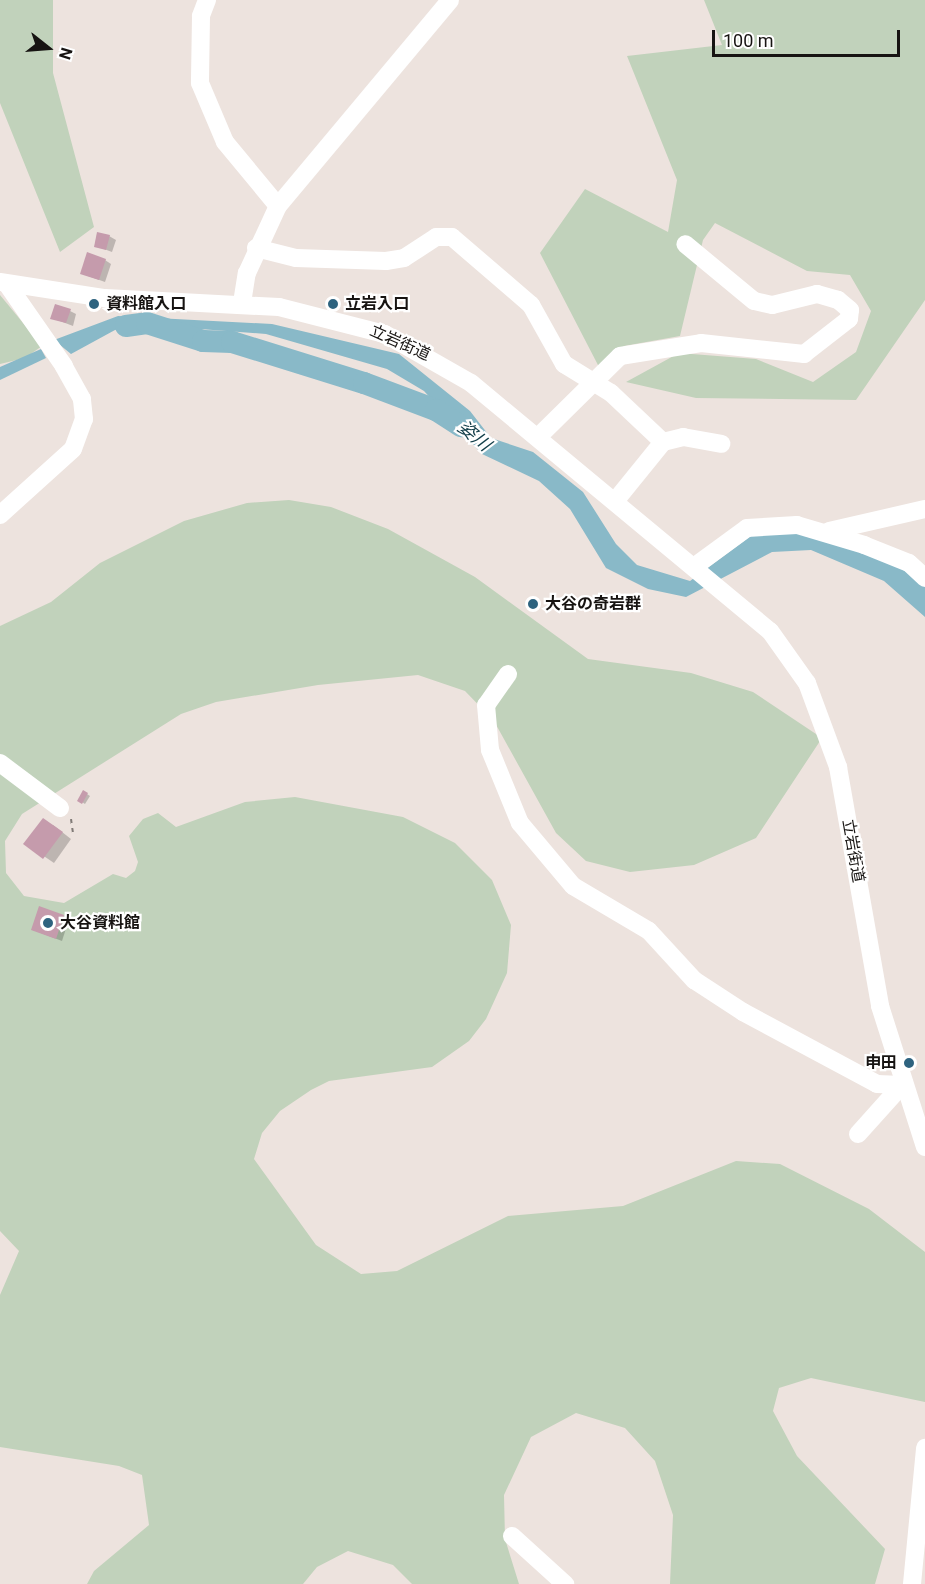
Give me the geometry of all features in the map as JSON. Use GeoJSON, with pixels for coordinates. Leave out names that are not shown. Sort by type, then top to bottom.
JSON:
{"type":"FeatureCollection","features":[{"type":"Feature","properties":{"kind":"street"},"geometry":{"type":"LineString","coordinates":[[207,0],[201,16],[200,83],[225,142],[278,206]]}},
{"type":"Feature","properties":{"kind":"street"},"geometry":{"type":"LineString","coordinates":[[242,303],[256,248],[278,206],[450,0]]}},
{"type":"Feature","properties":{"kind":"street"},"geometry":{"type":"LineString","coordinates":[[256,248],[296,258],[386,261],[404,258],[436,237],[452,237],[531,305],[564,364],[594,382],[663,442]]}},
{"type":"Feature","properties":{"kind":"street"},"geometry":{"type":"LineString","coordinates":[[538,437],[620,356],[652,348],[701,343],[804,354],[849,319],[850,310],[838,300],[817,294],[772,305],[754,301],[685,243]]}},
{"type":"Feature","properties":{"kind":"street"},"geometry":{"type":"LineString","coordinates":[[0,515],[54,470],[80,433],[82,399],[46,337],[4,283]]}},
{"type":"Feature","properties":{"kind":"street","name":"立岩街道"},"geometry":{"type":"LineString","coordinates":[[4,283],[105,298],[242,303],[324,316],[385,334],[442,362],[616,500],[720,587],[789,653],[825,726],[838,767],[880,1006],[902,1085],[925,1147]]}},
{"type":"Feature","properties":{"kind":"street"},"geometry":{"type":"LineString","coordinates":[[616,500],[663,442],[683,437],[721,444]]}},
{"type":"Feature","properties":{"kind":"street"},"geometry":{"type":"LineString","coordinates":[[829,531],[925,509]]}},
{"type":"Feature","properties":{"kind":"street"},"geometry":{"type":"LineString","coordinates":[[695,566],[747,528],[797,525],[829,531],[909,563],[925,578]]}},
{"type":"Feature","properties":{"kind":"street"},"geometry":{"type":"LineString","coordinates":[[508,674],[486,705],[490,750],[520,823],[573,886],[650,932],[694,980],[743,1012],[877,1084],[902,1085]]}},
{"type":"Feature","properties":{"kind":"street"},"geometry":{"type":"LineString","coordinates":[[0,763],[60,808]]}},
{"type":"Feature","properties":{"kind":"street"},"geometry":{"type":"LineString","coordinates":[[858,1134],[902,1085]]}},
{"type":"Feature","properties":{"kind":"street"},"geometry":{"type":"LineString","coordinates":[[912,1584],[925,1448]]}},
{"type":"Feature","properties":{"kind":"street"},"geometry":{"type":"LineString","coordinates":[[512,1536],[564,1584]]}},
{"type":"Feature","properties":{"kind":"green space"},"geometry":{"type":"Polygon","coordinates":[[[0,0],[53,0],[53,73],[94,227],[60,252],[0,103],[0,0]]]}},
{"type":"Feature","properties":{"kind":"green space"},"geometry":{"type":"Polygon","coordinates":[[[704,0],[925,0],[925,300],[856,400],[696,398],[626,382],[679,353],[756,359],[813,382],[856,352],[871,311],[850,275],[807,271],[715,223],[703,240],[680,336],[624,346],[599,367],[540,253],[585,189],[668,232],[677,180],[627,56],[722,45],[704,0]]]}},
{"type":"Feature","properties":{"kind":"green space"},"geometry":{"type":"Polygon","coordinates":[[[0,295],[42,346],[25,358],[0,364],[0,295]]]}},
{"type":"Feature","properties":{"kind":"green space"},"geometry":{"type":"Polygon","coordinates":[[[289,500],[331,507],[388,529],[475,577],[588,659],[691,673],[753,692],[822,738],[756,838],[694,865],[630,872],[586,861],[556,833],[494,721],[465,691],[418,675],[318,685],[216,702],[181,714],[22,814],[5,841],[6,873],[24,896],[64,903],[113,874],[126,878],[135,871],[138,862],[129,836],[143,819],[158,813],[176,827],[245,802],[295,797],[403,817],[455,843],[492,880],[511,925],[507,973],[486,1019],[469,1041],[432,1067],[329,1081],[311,1090],[280,1111],[262,1133],[254,1159],[316,1245],[361,1274],[397,1271],[508,1216],[623,1206],[736,1161],[780,1164],[869,1209],[925,1252],[925,1402],[811,1378],[779,1388],[773,1411],[797,1456],[885,1549],[875,1584],[670,1584],[673,1515],[655,1461],[625,1428],[576,1413],[531,1437],[504,1495],[505,1539],[519,1584],[412,1584],[393,1565],[348,1551],[317,1567],[303,1584],[87,1584],[94,1571],[149,1525],[142,1475],[119,1466],[0,1447],[0,1295],[19,1251],[0,1231],[0,626],[51,602],[100,563],[184,521],[247,503],[289,500]]]}},
{"type":"Feature","properties":{"kind":"water"},"geometry":{"type":"Polygon","coordinates":[[[118,316],[272,324],[399,354],[470,411],[491,438],[533,452],[583,492],[616,544],[637,565],[690,581],[752,535],[805,532],[898,563],[925,586],[925,617],[884,581],[811,550],[772,552],[686,597],[648,589],[606,568],[570,509],[539,481],[482,454],[424,391],[387,369],[266,334],[147,325],[115,330],[71,354],[54,340],[118,316]]]}},
{"type":"Feature","properties":{"kind":"water"},"geometry":{"type":"Polygon","coordinates":[[[41,349],[46,358],[0,380],[0,367],[41,349]]]}},
{"type":"Feature","properties":{"kind":"building"},"geometry":{"type":"Polygon","coordinates":[[[97,232],[110,235],[106,250],[94,247],[97,232]]]}},
{"type":"Feature","properties":{"kind":"building"},"geometry":{"type":"Polygon","coordinates":[[[87,252],[106,259],[99,280],[80,274],[87,252]]]}},
{"type":"Feature","properties":{"kind":"building"},"geometry":{"type":"Polygon","coordinates":[[[55,304],[71,309],[66,323],[50,319],[55,304]]]}},
{"type":"Feature","properties":{"kind":"building"},"geometry":{"type":"Polygon","coordinates":[[[83,790],[88,793],[82,804],[77,801],[83,790]]]}},
{"type":"Feature","properties":{"kind":"building"},"geometry":{"type":"Polygon","coordinates":[[[43,818],[63,832],[43,859],[23,844],[43,818]]]}},
{"type":"Feature","properties":{"kind":"building","name":"大谷資料館"},"geometry":{"type":"Polygon","coordinates":[[[39,906],[64,915],[56,939],[31,930],[39,906]]]}},
{"type":"Feature","properties":{"kind":"waterway","name":"姿川"},"geometry":{"type":"LineString","coordinates":[[126,326],[147,323],[203,341],[232,342],[364,383],[436,410],[461,426]]}},
{"type":"Feature","properties":{"kind":"place","name":"資料館入口"},"geometry":{"type":"Point","coordinates":[94,304]}},
{"type":"Feature","properties":{"kind":"place","name":"立岩入口"},"geometry":{"type":"Point","coordinates":[333,304]}},
{"type":"Feature","properties":{"kind":"place","name":"大谷の奇岩群"},"geometry":{"type":"Point","coordinates":[533,604]}},
{"type":"Feature","properties":{"kind":"place","name":"大谷資料館"},"geometry":{"type":"Point","coordinates":[48,923]}},
{"type":"Feature","properties":{"kind":"place","name":"申田"},"geometry":{"type":"Point","coordinates":[909,1063]}}]}
